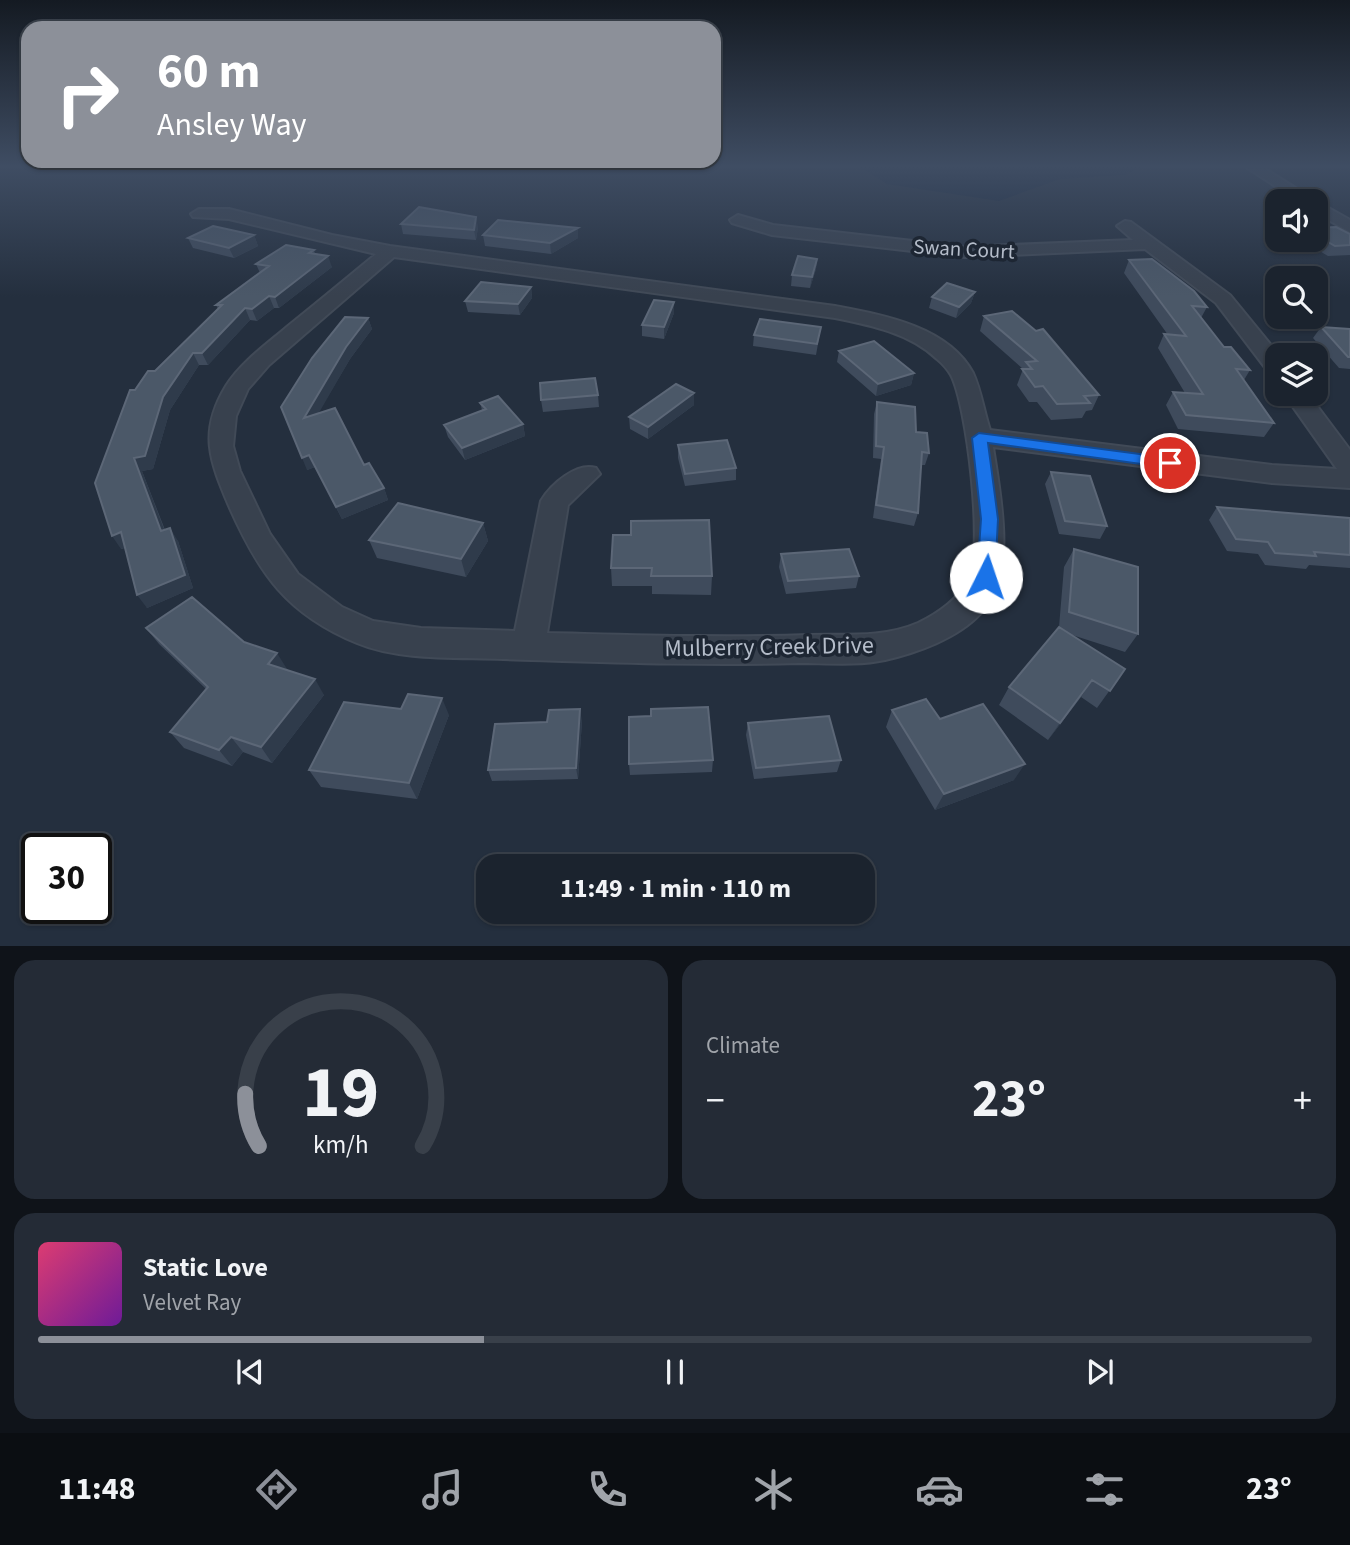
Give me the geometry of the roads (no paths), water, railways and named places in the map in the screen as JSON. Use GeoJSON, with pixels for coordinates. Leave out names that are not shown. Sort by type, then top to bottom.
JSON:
{"type":"FeatureCollection","features":[{"type":"Feature","properties":{"kind":"street"},"geometry":{"type":"LineString","coordinates":[[1328,213],[1350,227]]}},
{"type":"Feature","properties":{"kind":"street","name":"Mulberry Creek Drive"},"geometry":{"type":"LineString","coordinates":[[199,214],[229,214],[332,240],[390,251],[877,320],[914,334],[944,353],[962,374],[979,438],[990,519],[986,577],[970,605],[928,633],[881,647],[709,652],[421,642],[369,634],[331,616],[287,582],[258,538],[227,471],[220,446],[224,416],[237,387],[261,360],[390,251]]}},
{"type":"Feature","properties":{"kind":"street","name":"Swan Court"},"geometry":{"type":"LineString","coordinates":[[737,220],[772,230],[965,252],[1150,244]]}},
{"type":"Feature","properties":{"kind":"street"},"geometry":{"type":"LineString","coordinates":[[1125,226],[1223,299],[1265,352]]}},
{"type":"Feature","properties":{"kind":"street"},"geometry":{"type":"LineString","coordinates":[[1305,406],[1350,468]]}},
{"type":"Feature","properties":{"kind":"street"},"geometry":{"type":"LineString","coordinates":[[979,438],[1272,474],[1350,479]]}},
{"type":"Feature","properties":{"kind":"street"},"geometry":{"type":"LineString","coordinates":[[529,645],[555,502],[587,474]]}}]}
